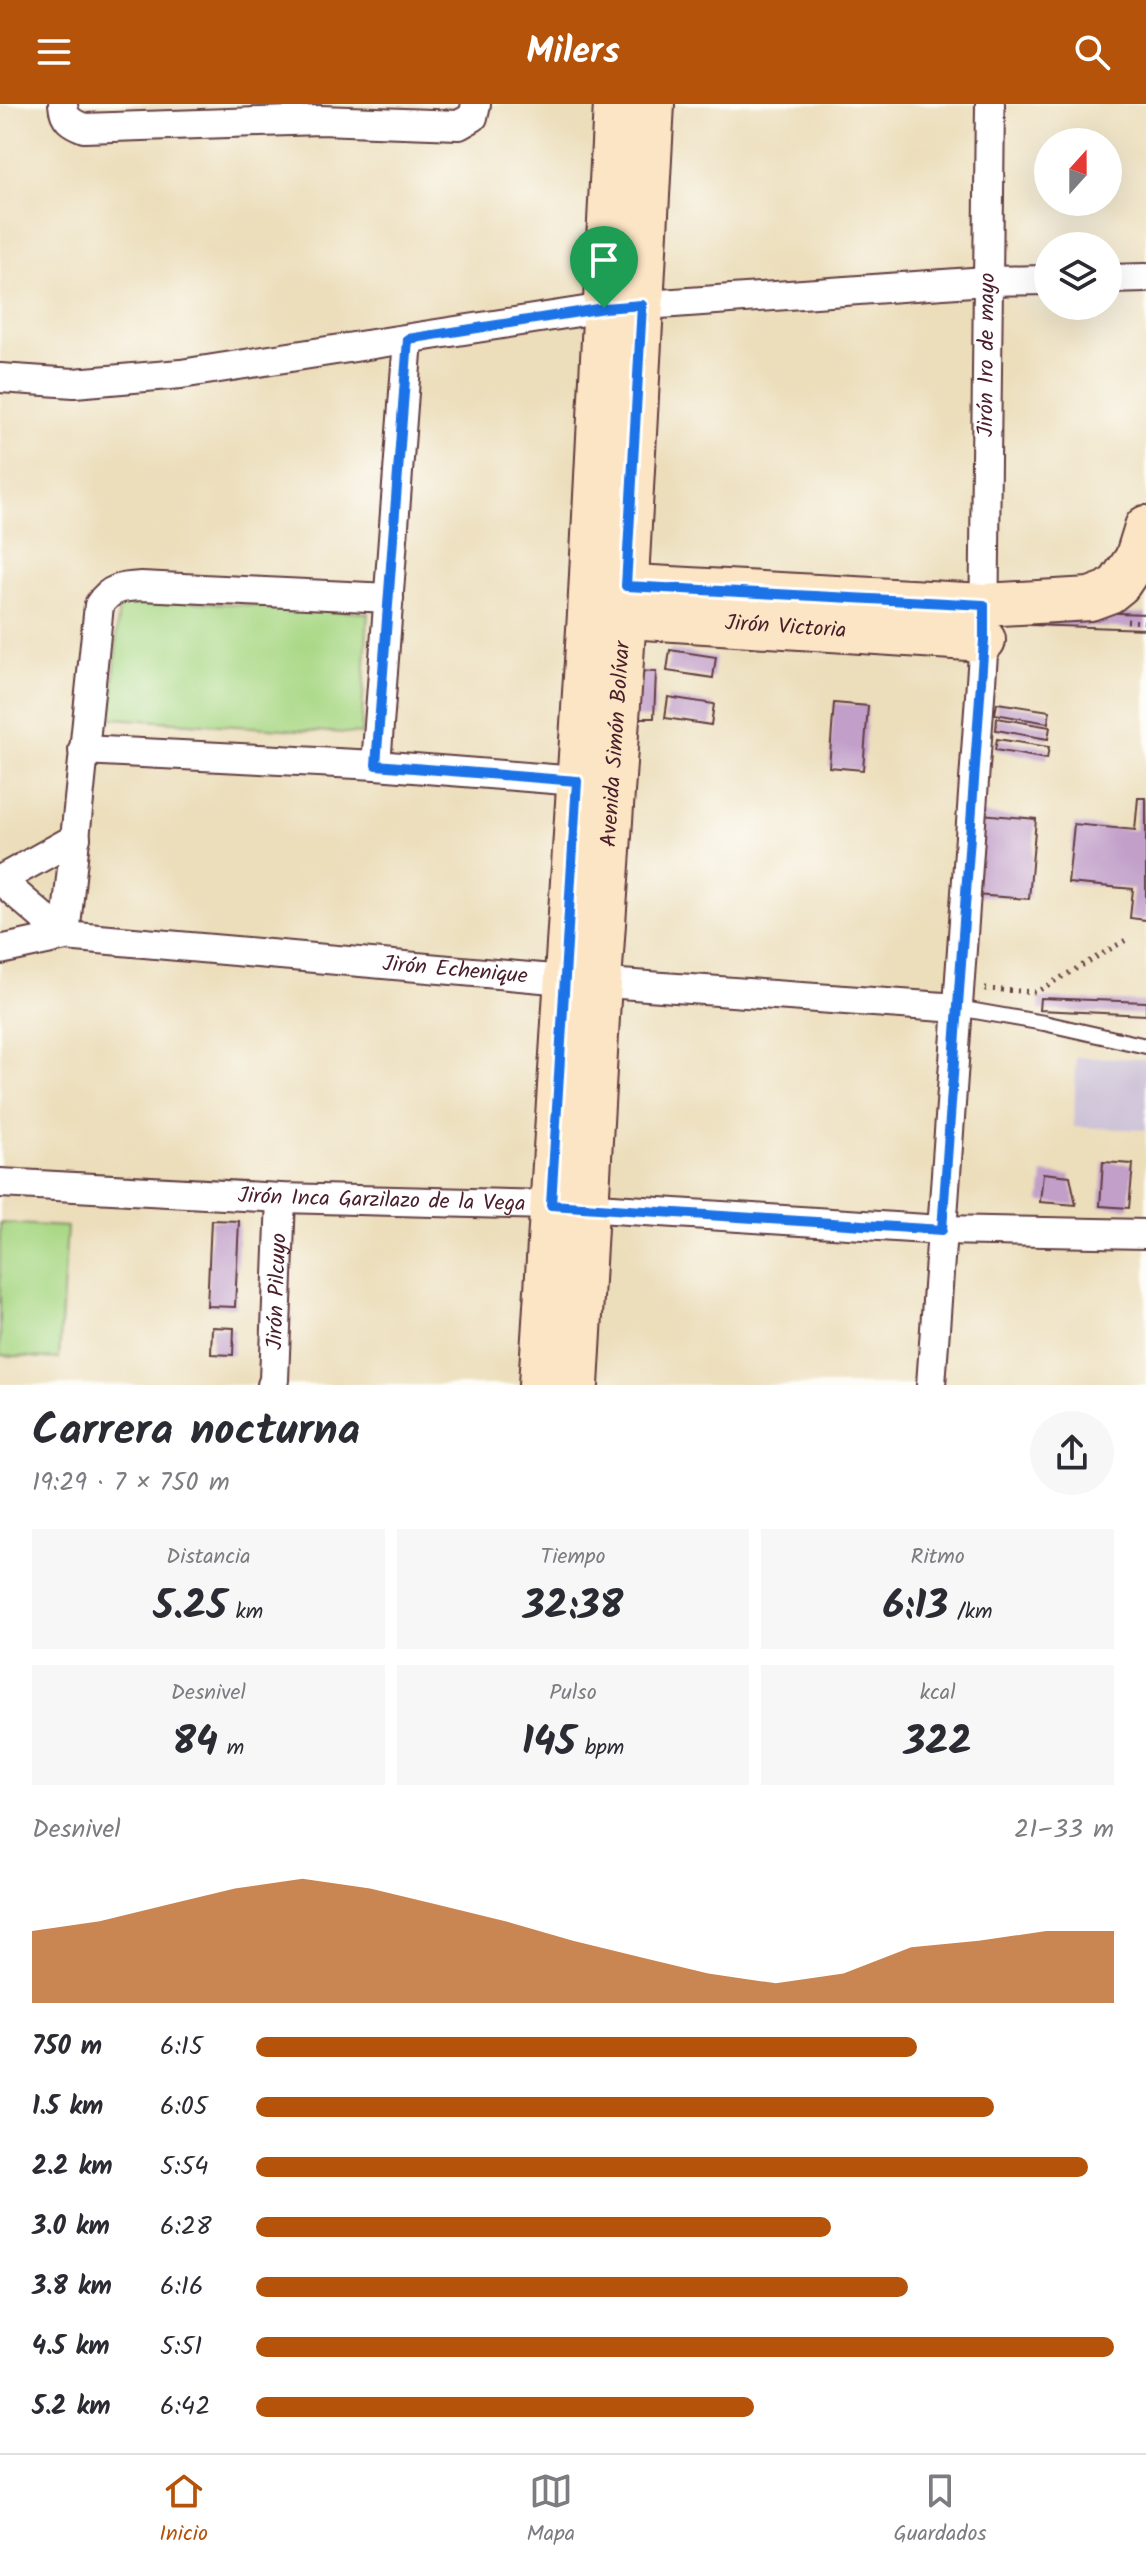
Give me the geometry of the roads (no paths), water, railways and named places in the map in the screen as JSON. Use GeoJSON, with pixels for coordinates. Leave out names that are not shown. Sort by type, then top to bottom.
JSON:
{"type":"FeatureCollection","features":[{"type":"Feature","properties":{"kind":"street"},"geometry":{"type":"LineString","coordinates":[[63,104],[64,113],[71,123],[84,128],[221,114],[320,112],[459,125],[473,117],[476,104]]}},
{"type":"Feature","properties":{"kind":"street","name":"Avenida Simón Bolívar"},"geometry":{"type":"LineString","coordinates":[[615,104],[623,307]]}},
{"type":"Feature","properties":{"kind":"street","name":"Avenida Simón Bolívar"},"geometry":{"type":"LineString","coordinates":[[577,1385],[569,1206],[582,981],[623,307],[653,104]]}},
{"type":"Feature","properties":{"kind":"street","name":"Jirón 1ro de mayo"},"geometry":{"type":"LineString","coordinates":[[931,1385],[984,622],[990,104]]}},
{"type":"Feature","properties":{"kind":"street"},"geometry":{"type":"LineString","coordinates":[[1122,279],[1146,278]]}},
{"type":"Feature","properties":{"kind":"street"},"geometry":{"type":"LineString","coordinates":[[0,378],[74,383],[181,374],[623,307],[1034,280]]}},
{"type":"Feature","properties":{"kind":"street"},"geometry":{"type":"LineString","coordinates":[[376,765],[408,339]]}},
{"type":"Feature","properties":{"kind":"street","name":"Jirón Victoria"},"geometry":{"type":"LineString","coordinates":[[607,600],[984,622],[1109,592],[1119,584],[1143,552]]}},
{"type":"Feature","properties":{"kind":"street"},"geometry":{"type":"LineString","coordinates":[[65,936],[99,605],[111,591],[141,586],[389,598]]}},
{"type":"Feature","properties":{"kind":"street","name":"Avenida Simón Bolívar"},"geometry":{"type":"LineString","coordinates":[[582,981],[577,781],[607,600]]}},
{"type":"Feature","properties":{"kind":"street"},"geometry":{"type":"LineString","coordinates":[[83,750],[376,765],[577,781]]}},
{"type":"Feature","properties":{"kind":"street"},"geometry":{"type":"LineString","coordinates":[[0,880],[76,838]]}},
{"type":"Feature","properties":{"kind":"street"},"geometry":{"type":"LineString","coordinates":[[0,880],[0,888]]}},
{"type":"Feature","properties":{"kind":"street"},"geometry":{"type":"LineString","coordinates":[[0,880],[65,936]]}},
{"type":"Feature","properties":{"kind":"street","name":"Jirón Echenique"},"geometry":{"type":"LineString","coordinates":[[0,950],[65,936],[582,981],[959,998]]}},
{"type":"Feature","properties":{"kind":"street","name":"Jirón Inca Garzilazo de la Vega"},"geometry":{"type":"LineString","coordinates":[[0,1183],[281,1198],[569,1206],[942,1230],[1146,1234]]}},
{"type":"Feature","properties":{"kind":"street","name":"Jirón Pilcuyo"},"geometry":{"type":"LineString","coordinates":[[272,1385],[281,1198]]}},
{"type":"Feature","properties":{"kind":"street","name":"Avenida Simón Bolívar"},"geometry":{"type":"LineString","coordinates":[[540,1385],[569,1206]]}},
{"type":"Feature","properties":{"kind":"lane"},"geometry":{"type":"LineString","coordinates":[[959,998],[1044,1023],[1146,1046]]}}]}
